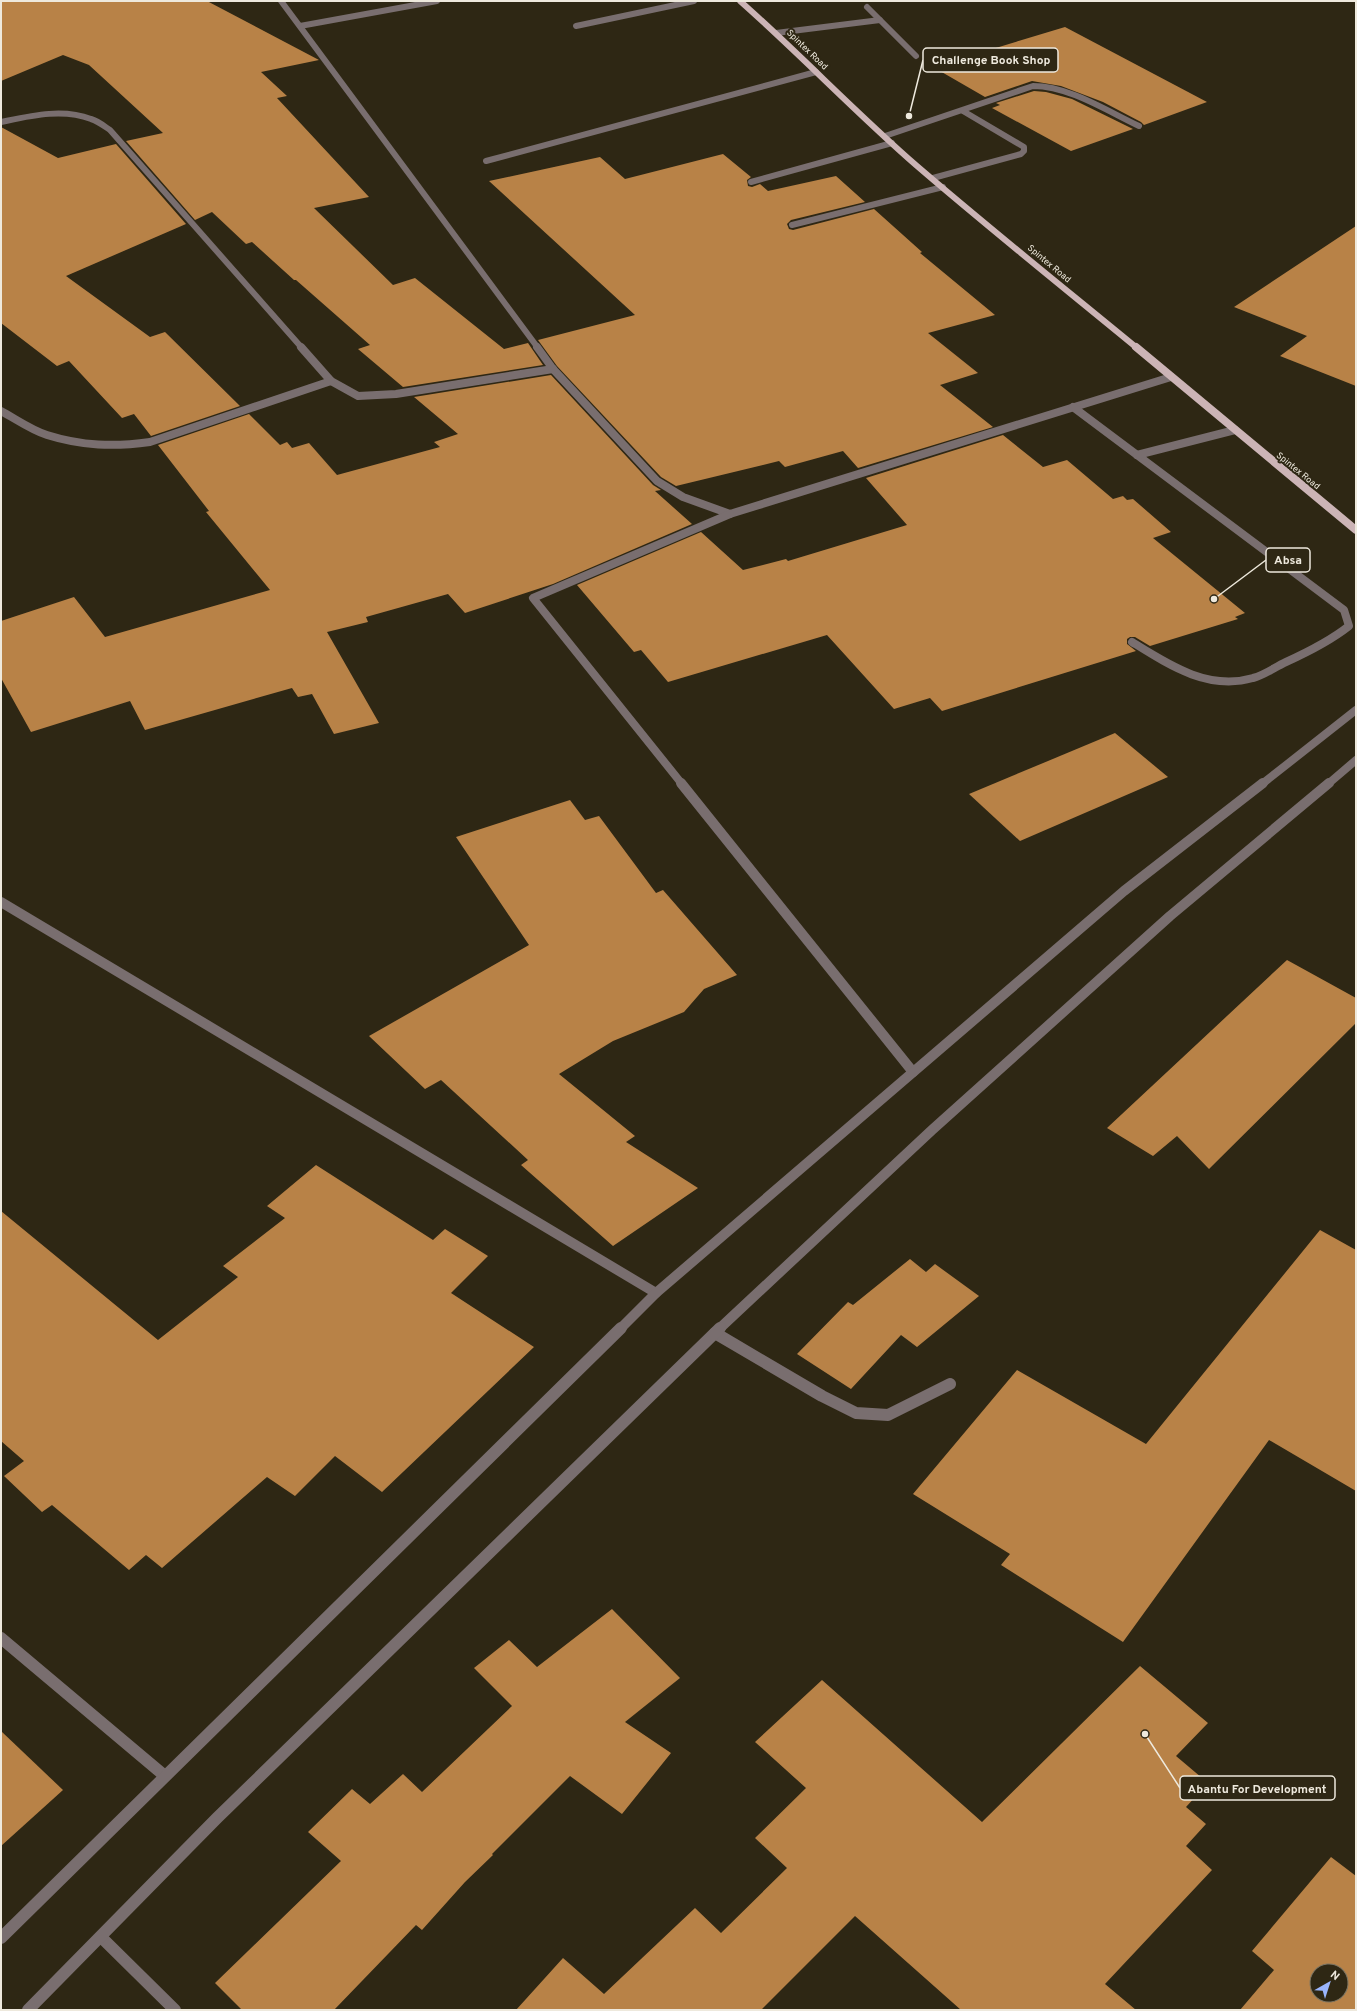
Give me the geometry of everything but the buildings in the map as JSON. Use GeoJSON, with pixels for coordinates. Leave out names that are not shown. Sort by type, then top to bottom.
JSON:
{"type":"FeatureCollection","features":[{"type":"Feature","properties":{"kind":"main road","name":"Spintex Road"},"geometry":{"type":"LineString","coordinates":[[740,1],[776,33],[884,136],[932,178],[1356,530]]}},
{"type":"Feature","properties":{"kind":"street"},"geometry":{"type":"LineString","coordinates":[[281,1],[553,369],[657,481],[668,490],[697,504],[730,514]]}},
{"type":"Feature","properties":{"kind":"street"},"geometry":{"type":"LineString","coordinates":[[300,26],[422,2],[437,1]]}},
{"type":"Feature","properties":{"kind":"street"},"geometry":{"type":"LineString","coordinates":[[576,26],[694,1]]}},
{"type":"Feature","properties":{"kind":"street"},"geometry":{"type":"LineString","coordinates":[[867,7],[916,56]]}},
{"type":"Feature","properties":{"kind":"street"},"geometry":{"type":"LineString","coordinates":[[776,33],[880,20]]}},
{"type":"Feature","properties":{"kind":"street"},"geometry":{"type":"LineString","coordinates":[[486,161],[816,72]]}},
{"type":"Feature","properties":{"kind":"street"},"geometry":{"type":"LineString","coordinates":[[884,136],[963,111],[1033,86],[1046,86],[1063,90],[1139,126]]}},
{"type":"Feature","properties":{"kind":"street"},"geometry":{"type":"LineString","coordinates":[[932,178],[1021,154],[1024,151],[1024,147],[963,111]]}},
{"type":"Feature","properties":{"kind":"street"},"geometry":{"type":"LineString","coordinates":[[1,122],[32,116],[72,113],[90,118],[110,130],[331,381],[358,396],[396,394],[553,369]]}},
{"type":"Feature","properties":{"kind":"street"},"geometry":{"type":"LineString","coordinates":[[751,182],[892,143]]}},
{"type":"Feature","properties":{"kind":"street"},"geometry":{"type":"LineString","coordinates":[[792,226],[943,187]]}},
{"type":"Feature","properties":{"kind":"street"},"geometry":{"type":"LineString","coordinates":[[914,1072],[533,598],[730,514],[1171,377]]}},
{"type":"Feature","properties":{"kind":"street"},"geometry":{"type":"LineString","coordinates":[[1,411],[46,435],[88,445],[118,446],[150,442],[331,381]]}},
{"type":"Feature","properties":{"kind":"street"},"geometry":{"type":"LineString","coordinates":[[1073,407],[1344,610],[1349,626],[1332,640],[1253,678],[1228,682],[1202,679],[1180,672],[1132,642]]}},
{"type":"Feature","properties":{"kind":"street"},"geometry":{"type":"LineString","coordinates":[[1137,455],[1235,430]]}},
{"type":"Feature","properties":{"kind":"street"},"geometry":{"type":"LineString","coordinates":[[1,1938],[656,1293],[1124,891],[1356,710]]}},
{"type":"Feature","properties":{"kind":"street"},"geometry":{"type":"LineString","coordinates":[[28,2010],[217,1818],[715,1333],[932,1130],[1147,937],[1356,760]]}},
{"type":"Feature","properties":{"kind":"street"},"geometry":{"type":"LineString","coordinates":[[1,902],[656,1293]]}},
{"type":"Feature","properties":{"kind":"street"},"geometry":{"type":"LineString","coordinates":[[715,1333],[822,1396],[856,1413],[888,1415],[950,1384]]}},
{"type":"Feature","properties":{"kind":"street"},"geometry":{"type":"LineString","coordinates":[[1,1638],[165,1776]]}},
{"type":"Feature","properties":{"kind":"street"},"geometry":{"type":"LineString","coordinates":[[101,1937],[176,2010]]}},
{"type":"Feature","properties":{"kind":"place","name":"Challenge Book Shop"},"geometry":{"type":"Point","coordinates":[909,116]}},
{"type":"Feature","properties":{"kind":"place","name":"Absa"},"geometry":{"type":"Point","coordinates":[1214,599]}},
{"type":"Feature","properties":{"kind":"place","name":"Abantu For Development"},"geometry":{"type":"Point","coordinates":[1145,1734]}}]}
